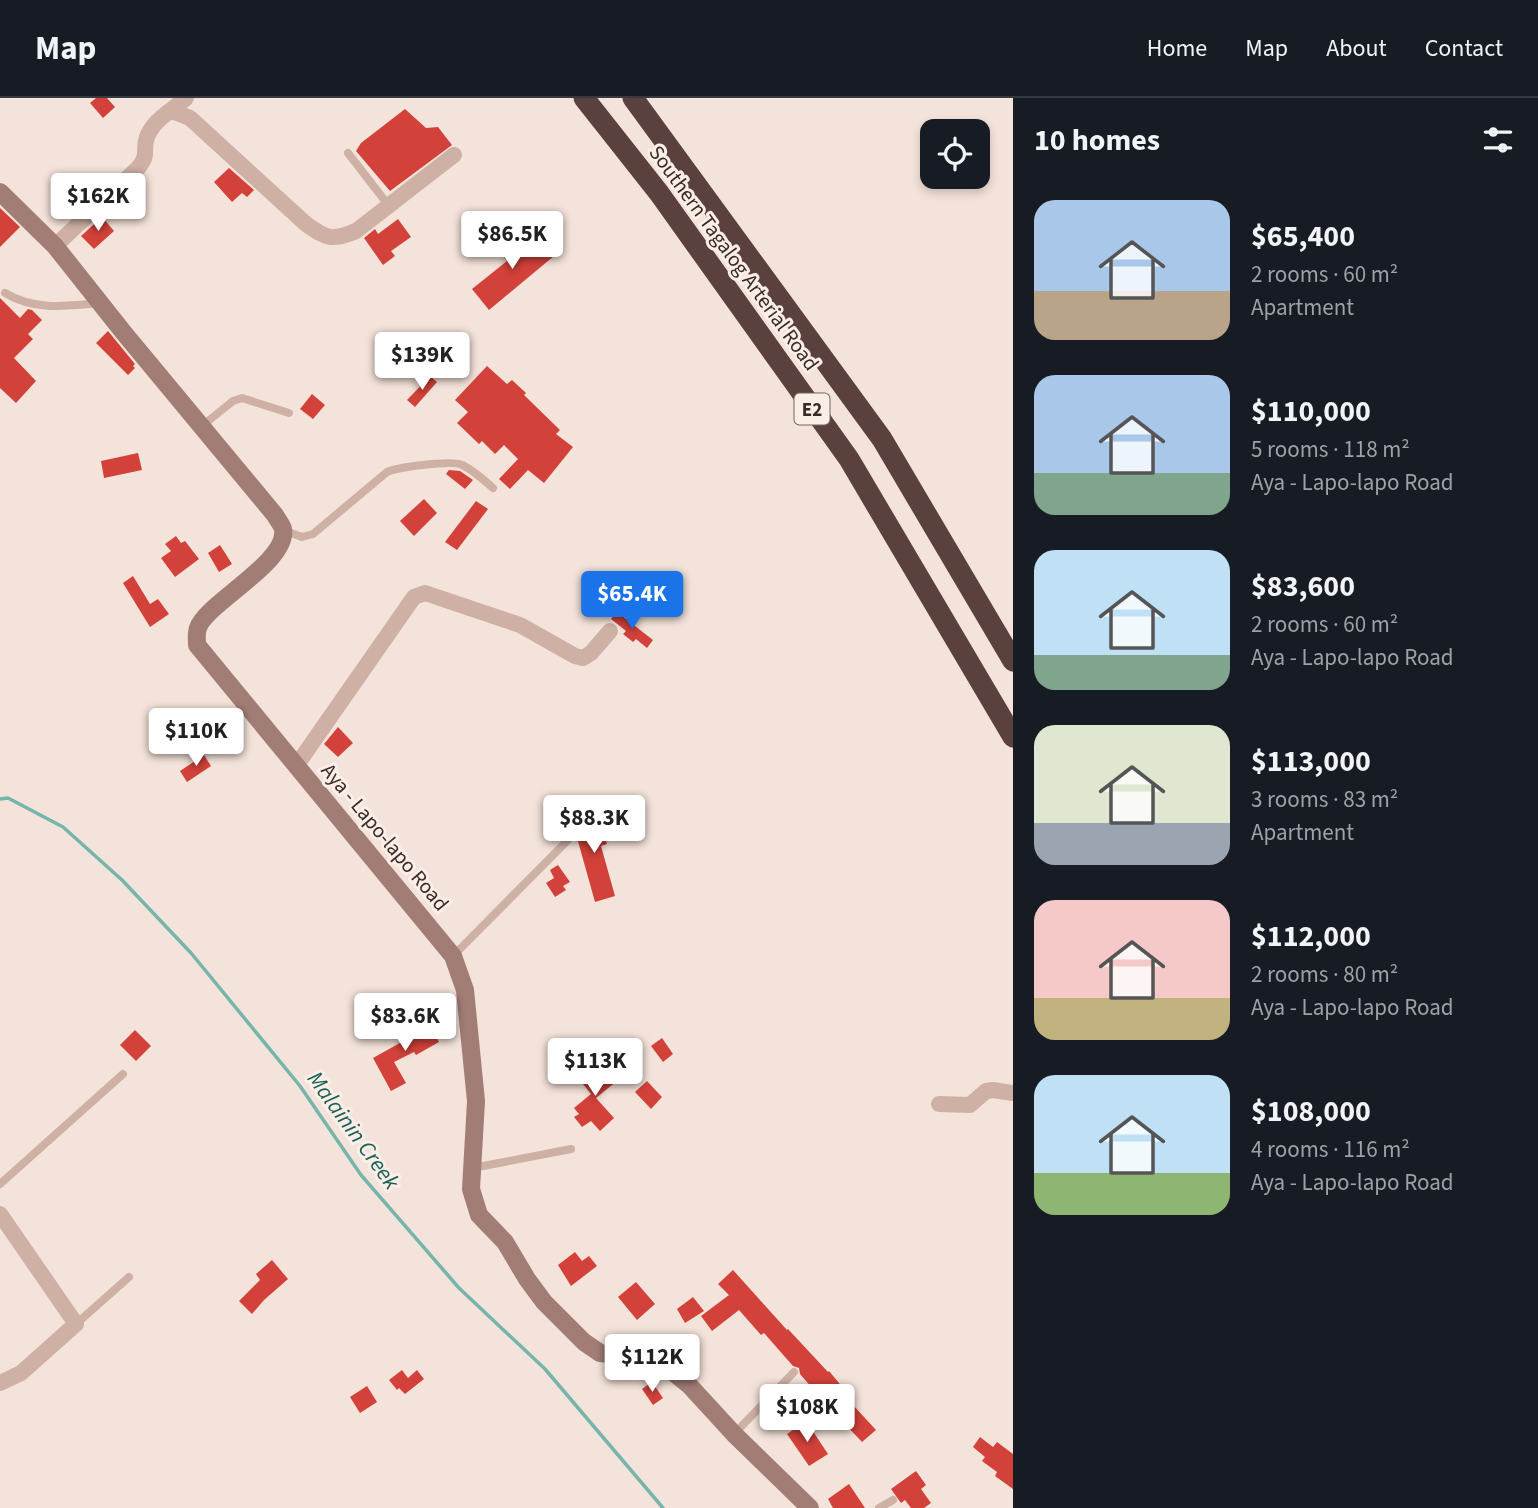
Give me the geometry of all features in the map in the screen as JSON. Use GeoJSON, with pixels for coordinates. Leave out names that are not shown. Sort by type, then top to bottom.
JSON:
{"type":"FeatureCollection","features":[{"type":"Feature","properties":{"kind":"highway","name":"Southern Tagalog Arterial Road"},"geometry":{"type":"LineString","coordinates":[[584,98],[659,193],[849,459],[1013,737]]}},
{"type":"Feature","properties":{"kind":"highway","name":"Southern Tagalog Arterial Road"},"geometry":{"type":"LineString","coordinates":[[633,98],[882,439],[1013,661]]}},
{"type":"Feature","properties":{"kind":"street"},"geometry":{"type":"LineString","coordinates":[[55,246],[138,168],[145,159],[146,139],[153,127],[163,115],[172,111],[186,98]]}},
{"type":"Feature","properties":{"kind":"street"},"geometry":{"type":"LineString","coordinates":[[172,111],[190,118],[306,224],[323,236],[338,238],[356,231],[454,155]]}},
{"type":"Feature","properties":{"kind":"street"},"geometry":{"type":"LineString","coordinates":[[1,195],[55,246],[275,515],[283,530]]}},
{"type":"Feature","properties":{"kind":"street","name":"Aya - Lapo-lapo Road"},"geometry":{"type":"LineString","coordinates":[[283,530],[280,545],[270,557],[246,583],[208,614],[198,628],[197,645],[453,956],[465,990],[476,1101],[471,1189],[480,1215],[505,1242],[527,1279],[565,1325],[600,1353],[610,1354],[636,1347],[643,1349],[689,1385],[734,1434],[810,1508]]}},
{"type":"Feature","properties":{"kind":"street"},"geometry":{"type":"LineString","coordinates":[[296,766],[414,597],[420,594],[464,604],[520,625],[575,656],[583,657],[591,653],[610,631]]}},
{"type":"Feature","properties":{"kind":"street"},"geometry":{"type":"LineString","coordinates":[[939,1104],[970,1105],[986,1091],[1013,1093]]}},
{"type":"Feature","properties":{"kind":"street"},"geometry":{"type":"LineString","coordinates":[[0,1214],[76,1324],[22,1373],[0,1383]]}},
{"type":"Feature","properties":{"kind":"lane"},"geometry":{"type":"LineString","coordinates":[[348,153],[389,206]]}},
{"type":"Feature","properties":{"kind":"lane"},"geometry":{"type":"LineString","coordinates":[[5,293],[20,302],[32,304],[64,306],[100,303]]}},
{"type":"Feature","properties":{"kind":"lane"},"geometry":{"type":"LineString","coordinates":[[202,426],[233,401],[242,398],[289,413]]}},
{"type":"Feature","properties":{"kind":"lane"},"geometry":{"type":"LineString","coordinates":[[283,530],[302,537],[313,534],[387,472],[399,467],[453,462],[469,469],[493,488]]}},
{"type":"Feature","properties":{"kind":"lane"},"geometry":{"type":"LineString","coordinates":[[453,956],[568,840]]}},
{"type":"Feature","properties":{"kind":"lane"},"geometry":{"type":"LineString","coordinates":[[0,1184],[122,1073]]}},
{"type":"Feature","properties":{"kind":"lane"},"geometry":{"type":"LineString","coordinates":[[473,1168],[571,1149]]}},
{"type":"Feature","properties":{"kind":"lane"},"geometry":{"type":"LineString","coordinates":[[76,1324],[129,1277]]}},
{"type":"Feature","properties":{"kind":"lane"},"geometry":{"type":"LineString","coordinates":[[734,1434],[793,1372]]}},
{"type":"Feature","properties":{"kind":"lane"},"geometry":{"type":"LineString","coordinates":[[879,1508],[892,1500]]}},
{"type":"Feature","properties":{"kind":"building"},"geometry":{"type":"Polygon","coordinates":[[[96,98],[107,98],[115,107],[103,118],[90,103],[96,98]]]}},
{"type":"Feature","properties":{"kind":"building"},"geometry":{"type":"Polygon","coordinates":[[[405,109],[426,128],[438,127],[452,145],[390,191],[356,151],[361,143],[405,109]]]}},
{"type":"Feature","properties":{"kind":"building"},"geometry":{"type":"Polygon","coordinates":[[[229,168],[254,190],[247,197],[242,193],[232,202],[214,182],[229,168]]]}},
{"type":"Feature","properties":{"kind":"building"},"geometry":{"type":"Polygon","coordinates":[[[0,208],[20,227],[0,247],[0,208]]]}},
{"type":"Feature","properties":{"kind":"building"},"geometry":{"type":"Polygon","coordinates":[[[102,217],[114,231],[94,249],[81,236],[102,217]]]}},
{"type":"Feature","properties":{"kind":"building"},"geometry":{"type":"Polygon","coordinates":[[[398,219],[411,237],[391,251],[395,256],[383,265],[364,238],[375,229],[378,234],[398,219]]]}},
{"type":"Feature","properties":{"kind":"building"},"geometry":{"type":"Polygon","coordinates":[[[517,233],[533,252],[544,244],[554,256],[489,310],[472,289],[507,261],[498,249],[517,233]]]}},
{"type":"Feature","properties":{"kind":"building"},"geometry":{"type":"Polygon","coordinates":[[[0,298],[20,318],[28,309],[42,320],[28,334],[33,339],[14,358],[36,381],[16,403],[0,388],[0,298]]]}},
{"type":"Feature","properties":{"kind":"building"},"geometry":{"type":"Polygon","coordinates":[[[108,331],[135,364],[135,368],[128,375],[96,343],[108,331]]]}},
{"type":"Feature","properties":{"kind":"building"},"geometry":{"type":"Polygon","coordinates":[[[487,366],[507,384],[512,380],[526,393],[524,395],[560,430],[556,434],[573,447],[544,483],[528,470],[510,489],[499,479],[518,459],[504,445],[495,454],[482,441],[479,444],[457,423],[468,412],[455,400],[487,366]]]}},
{"type":"Feature","properties":{"kind":"building"},"geometry":{"type":"Polygon","coordinates":[[[430,376],[437,382],[415,407],[407,400],[430,376]]]}},
{"type":"Feature","properties":{"kind":"building"},"geometry":{"type":"Polygon","coordinates":[[[312,394],[325,405],[313,419],[300,409],[312,394]]]}},
{"type":"Feature","properties":{"kind":"building"},"geometry":{"type":"Polygon","coordinates":[[[138,453],[142,470],[104,478],[101,461],[138,453]]]}},
{"type":"Feature","properties":{"kind":"building"},"geometry":{"type":"Polygon","coordinates":[[[449,470],[460,471],[473,480],[465,489],[446,474],[449,470]]]}},
{"type":"Feature","properties":{"kind":"building"},"geometry":{"type":"Polygon","coordinates":[[[424,499],[437,513],[414,536],[400,521],[424,499]]]}},
{"type":"Feature","properties":{"kind":"building"},"geometry":{"type":"Polygon","coordinates":[[[476,501],[488,509],[457,550],[445,542],[476,501]]]}},
{"type":"Feature","properties":{"kind":"building"},"geometry":{"type":"Polygon","coordinates":[[[176,536],[181,543],[185,541],[199,559],[175,577],[161,558],[171,551],[165,544],[176,536]]]}},
{"type":"Feature","properties":{"kind":"building"},"geometry":{"type":"Polygon","coordinates":[[[220,545],[232,564],[219,572],[208,553],[220,545]]]}},
{"type":"Feature","properties":{"kind":"building"},"geometry":{"type":"Polygon","coordinates":[[[133,576],[150,604],[158,599],[169,614],[150,627],[123,583],[133,576]]]}},
{"type":"Feature","properties":{"kind":"building"},"geometry":{"type":"Polygon","coordinates":[[[617,612],[653,640],[647,648],[636,639],[633,642],[623,634],[626,631],[611,619],[617,612]]]}},
{"type":"Feature","properties":{"kind":"building"},"geometry":{"type":"Polygon","coordinates":[[[338,727],[353,743],[338,757],[324,744],[338,727]]]}},
{"type":"Feature","properties":{"kind":"building"},"geometry":{"type":"Polygon","coordinates":[[[204,755],[211,766],[187,782],[180,771],[204,755]]]}},
{"type":"Feature","properties":{"kind":"building"},"geometry":{"type":"Polygon","coordinates":[[[588,809],[592,822],[600,820],[607,844],[601,846],[615,896],[595,902],[574,827],[580,825],[576,812],[588,809]]]}},
{"type":"Feature","properties":{"kind":"building"},"geometry":{"type":"Polygon","coordinates":[[[558,865],[570,882],[563,886],[566,890],[555,897],[546,883],[554,878],[550,870],[558,865]]]}},
{"type":"Feature","properties":{"kind":"building"},"geometry":{"type":"Polygon","coordinates":[[[427,1019],[439,1042],[416,1055],[414,1052],[394,1062],[406,1083],[391,1091],[373,1058],[407,1039],[404,1032],[427,1019]]]}},
{"type":"Feature","properties":{"kind":"building"},"geometry":{"type":"Polygon","coordinates":[[[135,1030],[151,1046],[136,1061],[120,1045],[135,1030]]]}},
{"type":"Feature","properties":{"kind":"building"},"geometry":{"type":"Polygon","coordinates":[[[662,1038],[673,1054],[663,1062],[651,1046],[662,1038]]]}},
{"type":"Feature","properties":{"kind":"building"},"geometry":{"type":"Polygon","coordinates":[[[598,1063],[617,1081],[596,1098],[614,1118],[600,1131],[591,1121],[582,1127],[574,1117],[579,1114],[574,1108],[591,1094],[579,1079],[598,1063]]]}},
{"type":"Feature","properties":{"kind":"building"},"geometry":{"type":"Polygon","coordinates":[[[647,1081],[662,1097],[651,1109],[635,1092],[647,1081]]]}},
{"type":"Feature","properties":{"kind":"building"},"geometry":{"type":"Polygon","coordinates":[[[575,1252],[582,1261],[589,1256],[597,1266],[571,1286],[558,1265],[575,1252]]]}},
{"type":"Feature","properties":{"kind":"building"},"geometry":{"type":"Polygon","coordinates":[[[272,1260],[288,1279],[252,1314],[239,1301],[260,1280],[256,1274],[272,1260]]]}},
{"type":"Feature","properties":{"kind":"building"},"geometry":{"type":"Polygon","coordinates":[[[733,1270],[787,1330],[829,1371],[844,1389],[841,1392],[876,1430],[862,1442],[800,1374],[799,1368],[793,1366],[739,1310],[712,1331],[701,1316],[729,1295],[718,1284],[733,1270]]]}},
{"type":"Feature","properties":{"kind":"building"},"geometry":{"type":"Polygon","coordinates":[[[636,1282],[655,1304],[637,1320],[618,1297],[636,1282]]]}},
{"type":"Feature","properties":{"kind":"building"},"geometry":{"type":"Polygon","coordinates":[[[693,1297],[704,1311],[685,1323],[677,1309],[693,1297]]]}},
{"type":"Feature","properties":{"kind":"building"},"geometry":{"type":"Polygon","coordinates":[[[402,1370],[408,1378],[417,1370],[424,1379],[405,1394],[399,1388],[397,1390],[389,1380],[402,1370]]]}},
{"type":"Feature","properties":{"kind":"building"},"geometry":{"type":"Polygon","coordinates":[[[652,1382],[663,1398],[653,1405],[642,1389],[652,1382]]]}},
{"type":"Feature","properties":{"kind":"building"},"geometry":{"type":"Polygon","coordinates":[[[367,1386],[377,1402],[360,1413],[350,1397],[367,1386]]]}},
{"type":"Feature","properties":{"kind":"building"},"geometry":{"type":"Polygon","coordinates":[[[806,1421],[828,1454],[809,1466],[787,1434],[806,1421]]]}},
{"type":"Feature","properties":{"kind":"building"},"geometry":{"type":"Polygon","coordinates":[[[980,1437],[993,1447],[997,1442],[1013,1454],[1013,1489],[995,1476],[997,1472],[982,1461],[985,1457],[973,1447],[980,1437]]]}},
{"type":"Feature","properties":{"kind":"building"},"geometry":{"type":"Polygon","coordinates":[[[916,1471],[926,1485],[921,1489],[931,1503],[924,1508],[911,1508],[905,1500],[901,1503],[891,1489],[916,1471]]]}},
{"type":"Feature","properties":{"kind":"building"},"geometry":{"type":"Polygon","coordinates":[[[849,1484],[865,1508],[833,1508],[828,1499],[849,1484]]]}},
{"type":"Feature","properties":{"kind":"waterway","name":"Malainin Creek"},"geometry":{"type":"LineString","coordinates":[[0,799],[8,798],[63,827],[122,880],[191,953],[300,1086],[361,1175],[459,1288],[545,1369],[663,1508]]}}]}
